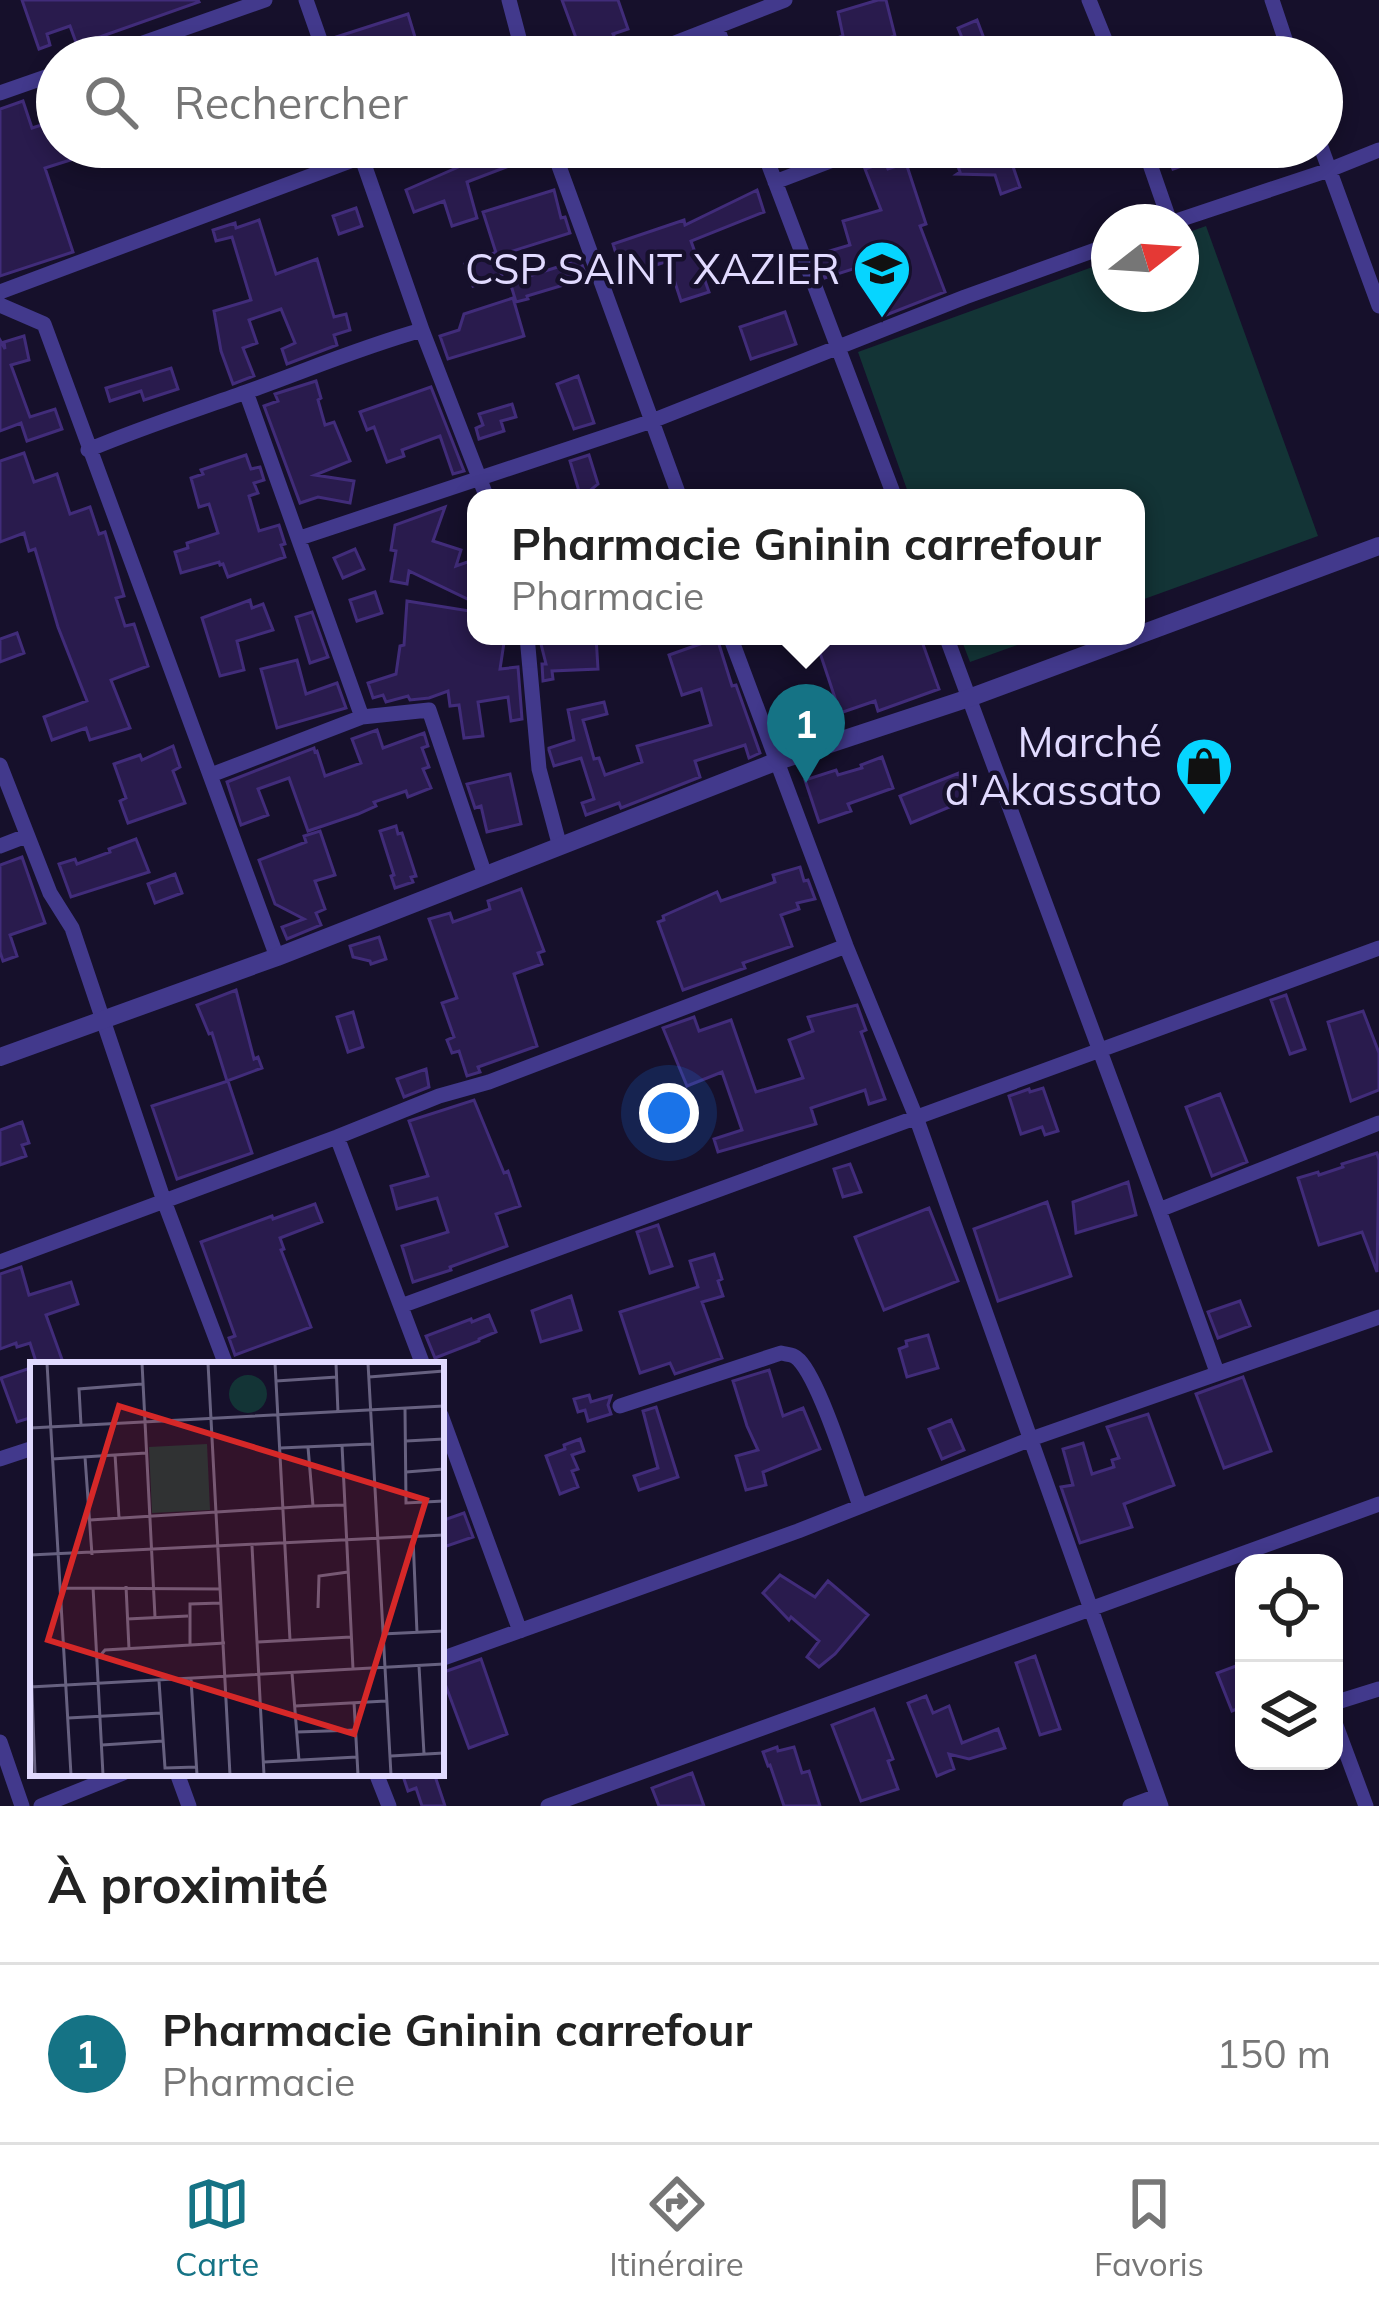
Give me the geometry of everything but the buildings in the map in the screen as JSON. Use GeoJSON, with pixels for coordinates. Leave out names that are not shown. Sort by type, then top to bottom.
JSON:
{"type":"FeatureCollection","features":[{"type":"Feature","properties":{"kind":"street"},"geometry":{"type":"LineString","coordinates":[[163,36],[265,0]]}},
{"type":"Feature","properties":{"kind":"street"},"geometry":{"type":"LineString","coordinates":[[306,0],[319,36]]}},
{"type":"Feature","properties":{"kind":"street"},"geometry":{"type":"LineString","coordinates":[[509,0],[518,36]]}},
{"type":"Feature","properties":{"kind":"street"},"geometry":{"type":"LineString","coordinates":[[695,36],[785,0]]}},
{"type":"Feature","properties":{"kind":"street"},"geometry":{"type":"LineString","coordinates":[[1089,0],[1102,36]]}},
{"type":"Feature","properties":{"kind":"street"},"geometry":{"type":"LineString","coordinates":[[1272,0],[1284,36]]}},
{"type":"Feature","properties":{"kind":"street"},"geometry":{"type":"LineString","coordinates":[[717,28],[720,36]]}},
{"type":"Feature","properties":{"kind":"street"},"geometry":{"type":"LineString","coordinates":[[0,93],[36,80]]}},
{"type":"Feature","properties":{"kind":"street"},"geometry":{"type":"LineString","coordinates":[[1343,164],[1379,150]]}},
{"type":"Feature","properties":{"kind":"street"},"geometry":{"type":"LineString","coordinates":[[0,292],[319,168]]}},
{"type":"Feature","properties":{"kind":"street"},"geometry":{"type":"LineString","coordinates":[[366,168],[484,489]]}},
{"type":"Feature","properties":{"kind":"street"},"geometry":{"type":"LineString","coordinates":[[560,168],[677,489]]}},
{"type":"Feature","properties":{"kind":"street"},"geometry":{"type":"LineString","coordinates":[[770,168],[892,489]]}},
{"type":"Feature","properties":{"kind":"street"},"geometry":{"type":"LineString","coordinates":[[775,182],[812,168]]}},
{"type":"Feature","properties":{"kind":"street"},"geometry":{"type":"LineString","coordinates":[[1152,168],[1165,204]]}},
{"type":"Feature","properties":{"kind":"street"},"geometry":{"type":"LineString","coordinates":[[1199,213],[1334,168]]}},
{"type":"Feature","properties":{"kind":"street"},"geometry":{"type":"LineString","coordinates":[[1329,170],[1379,307]]}},
{"type":"Feature","properties":{"kind":"street"},"geometry":{"type":"LineString","coordinates":[[300,538],[652,421],[1091,252]]}},
{"type":"Feature","properties":{"kind":"street"},"geometry":{"type":"LineString","coordinates":[[0,305],[44,324],[277,957]]}},
{"type":"Feature","properties":{"kind":"street"},"geometry":{"type":"LineString","coordinates":[[88,450],[359,348],[422,330]]}},
{"type":"Feature","properties":{"kind":"street"},"geometry":{"type":"LineString","coordinates":[[246,392],[362,717]]}},
{"type":"Feature","properties":{"kind":"street"},"geometry":{"type":"LineString","coordinates":[[1145,633],[1379,547]]}},
{"type":"Feature","properties":{"kind":"street"},"geometry":{"type":"LineString","coordinates":[[527,645],[539,769],[560,847]]}},
{"type":"Feature","properties":{"kind":"street"},"geometry":{"type":"LineString","coordinates":[[733,645],[916,1117],[1159,1801],[1130,1806]]}},
{"type":"Feature","properties":{"kind":"street"},"geometry":{"type":"LineString","coordinates":[[949,645],[1217,1372]]}},
{"type":"Feature","properties":{"kind":"street"},"geometry":{"type":"LineString","coordinates":[[0,1057],[277,957],[775,762],[1112,645]]}},
{"type":"Feature","properties":{"kind":"street"},"geometry":{"type":"LineString","coordinates":[[211,775],[362,717],[429,710],[485,874]]}},
{"type":"Feature","properties":{"kind":"street"},"geometry":{"type":"LineString","coordinates":[[0,765],[50,893],[72,928],[164,1201],[225,1362]]}},
{"type":"Feature","properties":{"kind":"street"},"geometry":{"type":"LineString","coordinates":[[0,846],[26,836]]}},
{"type":"Feature","properties":{"kind":"street"},"geometry":{"type":"LineString","coordinates":[[0,1262],[847,946]]}},
{"type":"Feature","properties":{"kind":"street"},"geometry":{"type":"LineString","coordinates":[[401,1306],[1379,948]]}},
{"type":"Feature","properties":{"kind":"street"},"geometry":{"type":"LineString","coordinates":[[1159,1210],[1379,1123]]}},
{"type":"Feature","properties":{"kind":"street"},"geometry":{"type":"LineString","coordinates":[[338,1137],[422,1362]]}},
{"type":"Feature","properties":{"kind":"street"},"geometry":{"type":"LineString","coordinates":[[444,1658],[798,1531],[1030,1439],[1379,1317]]}},
{"type":"Feature","properties":{"kind":"street"},"geometry":{"type":"LineString","coordinates":[[620,1406],[782,1353],[792,1355],[812,1380],[860,1506]]}},
{"type":"Feature","properties":{"kind":"street"},"geometry":{"type":"LineString","coordinates":[[444,1423],[520,1630]]}},
{"type":"Feature","properties":{"kind":"street"},"geometry":{"type":"LineString","coordinates":[[0,1459],[30,1449]]}},
{"type":"Feature","properties":{"kind":"street"},"geometry":{"type":"LineString","coordinates":[[548,1806],[585,1800],[1379,1504]]}},
{"type":"Feature","properties":{"kind":"street"},"geometry":{"type":"LineString","coordinates":[[1343,1700],[1379,1689]]}},
{"type":"Feature","properties":{"kind":"street"},"geometry":{"type":"LineString","coordinates":[[0,1742],[22,1806]]}},
{"type":"Feature","properties":{"kind":"street"},"geometry":{"type":"LineString","coordinates":[[1343,1744],[1366,1806]]}},
{"type":"Feature","properties":{"kind":"street"},"geometry":{"type":"LineString","coordinates":[[41,1806],[116,1776]]}},
{"type":"Feature","properties":{"kind":"street"},"geometry":{"type":"LineString","coordinates":[[178,1776],[189,1806]]}},
{"type":"Feature","properties":{"kind":"street"},"geometry":{"type":"LineString","coordinates":[[377,1776],[389,1806]]}},
{"type":"Feature","properties":{"kind":"green space"},"geometry":{"type":"Polygon","coordinates":[[[1206,226],[1318,536],[1145,599],[1145,489],[907,489],[858,352],[1091,268],[1091,312],[1199,312],[1199,229],[1206,226]]]}},
{"type":"Feature","properties":{"kind":"green space"},"geometry":{"type":"Polygon","coordinates":[[[963,645],[1017,645],[970,662],[963,645]]]}},
{"type":"Feature","properties":{"kind":"place","name":"CSP SAINT XAZIER"},"geometry":{"type":"Point","coordinates":[882,320]}},
{"type":"Feature","properties":{"kind":"place","name":"Pharmacie Gninin carrefour"},"geometry":{"type":"Point","coordinates":[806,783]}},
{"type":"Feature","properties":{"kind":"place","name":"Marché d'Akassato"},"geometry":{"type":"Point","coordinates":[1204,817]}}]}
